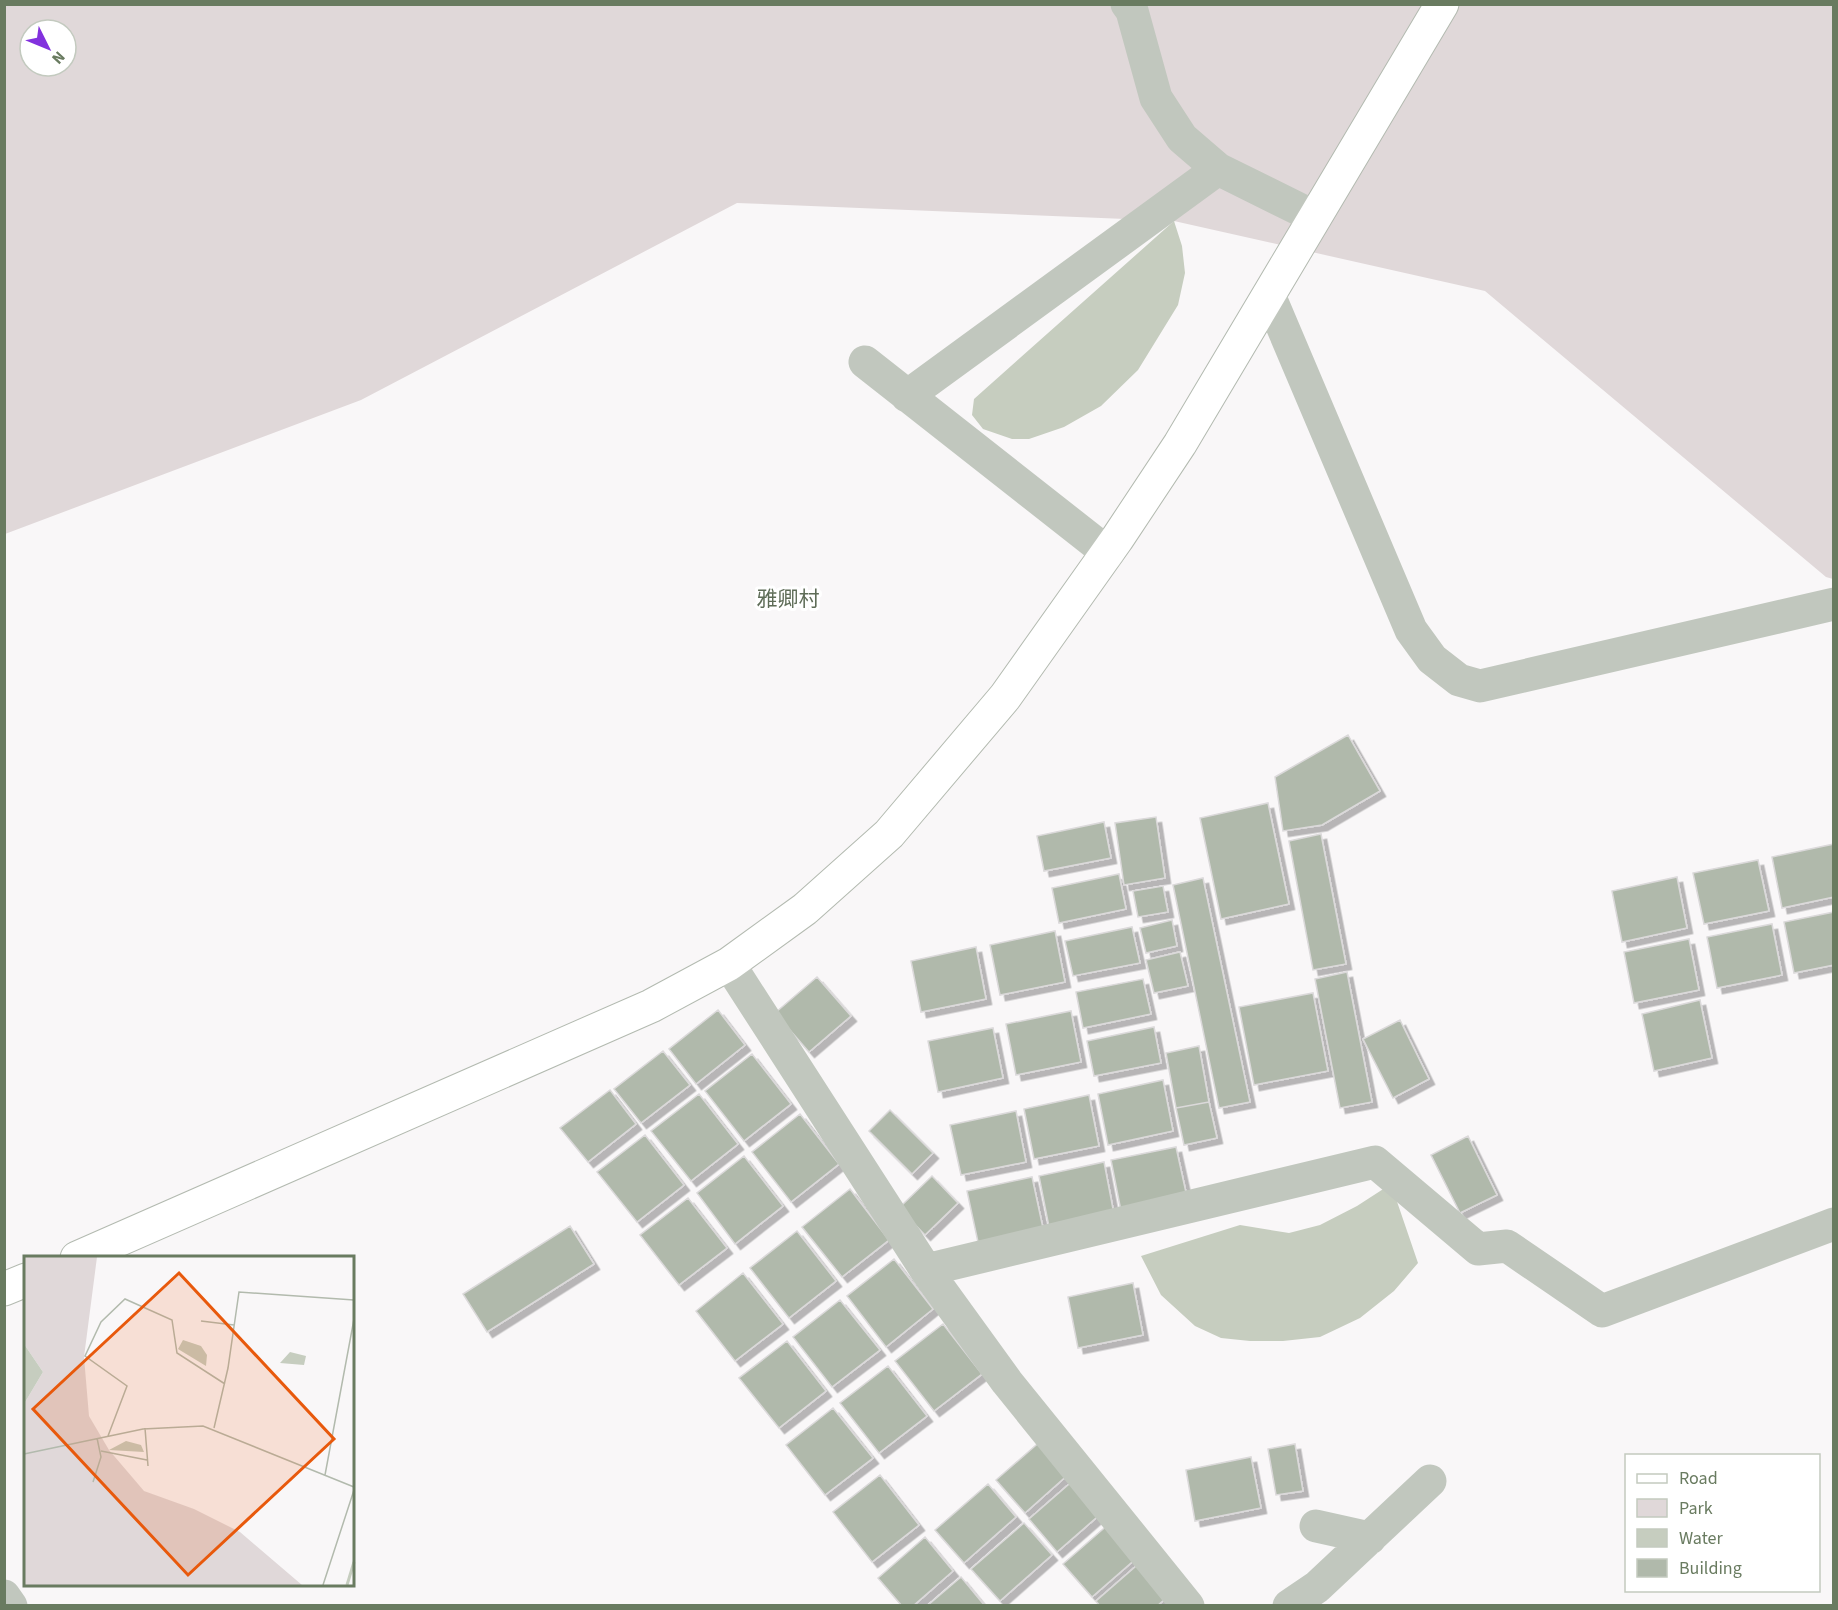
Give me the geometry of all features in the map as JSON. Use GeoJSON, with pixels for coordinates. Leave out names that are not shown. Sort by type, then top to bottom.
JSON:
{"type":"FeatureCollection","features":[{"type":"Feature","properties":{"kind":"main road"},"geometry":{"type":"LineString","coordinates":[[80,1256],[651,1006],[729,964],[805,909],[889,834],[1005,697],[1108,553],[1180,444],[1442,4]]}},
{"type":"Feature","properties":{"kind":"main road"},"geometry":{"type":"LineString","coordinates":[[4,1290],[24,1281]]}},
{"type":"Feature","properties":{"kind":"street"},"geometry":{"type":"LineString","coordinates":[[1127,4],[1132,11],[1156,98],[1182,138],[1218,169],[1315,217]]}},
{"type":"Feature","properties":{"kind":"street"},"geometry":{"type":"LineString","coordinates":[[907,396],[1218,169]]}},
{"type":"Feature","properties":{"kind":"street"},"geometry":{"type":"LineString","coordinates":[[1269,295],[1411,630],[1432,659],[1459,680],[1480,686],[1833,604]]}},
{"type":"Feature","properties":{"kind":"street"},"geometry":{"type":"LineString","coordinates":[[864,362],[1108,553]]}},
{"type":"Feature","properties":{"kind":"street"},"geometry":{"type":"LineString","coordinates":[[729,964],[927,1270],[1007,1382],[1188,1605]]}},
{"type":"Feature","properties":{"kind":"street"},"geometry":{"type":"LineString","coordinates":[[927,1270],[1375,1162],[1478,1249],[1507,1246],[1602,1311],[1833,1224]]}},
{"type":"Feature","properties":{"kind":"street"},"geometry":{"type":"LineString","coordinates":[[1289,1605],[1317,1587],[1430,1481]]}},
{"type":"Feature","properties":{"kind":"street"},"geometry":{"type":"LineString","coordinates":[[1316,1526],[1370,1538]]}},
{"type":"Feature","properties":{"kind":"street"},"geometry":{"type":"LineString","coordinates":[[4,1596],[11,1605]]}},
{"type":"Feature","properties":{"kind":"green space"},"geometry":{"type":"Polygon","coordinates":[[[5,5],[1833,5],[1833,579],[1826,577],[1485,291],[1174,221],[737,203],[361,400],[5,534],[5,5]]]}},
{"type":"Feature","properties":{"kind":"water"},"geometry":{"type":"Polygon","coordinates":[[[1174,221],[1182,246],[1185,273],[1178,305],[1138,370],[1101,406],[1064,427],[1029,439],[1012,439],[983,429],[972,415],[974,399],[1174,221]]]}},
{"type":"Feature","properties":{"kind":"water"},"geometry":{"type":"Polygon","coordinates":[[[1391,1184],[1418,1263],[1394,1291],[1360,1318],[1320,1337],[1283,1341],[1221,1338],[1195,1326],[1161,1295],[1141,1256],[1240,1225],[1289,1233],[1320,1225],[1357,1206],[1391,1184]]]}},
{"type":"Feature","properties":{"kind":"building"},"geometry":{"type":"Polygon","coordinates":[[[1348,735],[1380,791],[1322,825],[1283,831],[1275,777],[1348,735]]]}},
{"type":"Feature","properties":{"kind":"building"},"geometry":{"type":"Polygon","coordinates":[[[1268,803],[1289,904],[1221,919],[1200,818],[1268,803]]]}},
{"type":"Feature","properties":{"kind":"building"},"geometry":{"type":"Polygon","coordinates":[[[1156,817],[1165,878],[1124,885],[1115,823],[1156,817]]]}},
{"type":"Feature","properties":{"kind":"building"},"geometry":{"type":"Polygon","coordinates":[[[1104,822],[1111,858],[1044,871],[1037,836],[1104,822]]]}},
{"type":"Feature","properties":{"kind":"building"},"geometry":{"type":"Polygon","coordinates":[[[1321,834],[1346,964],[1313,970],[1289,841],[1321,834]]]}},
{"type":"Feature","properties":{"kind":"building"},"geometry":{"type":"Polygon","coordinates":[[[1834,844],[1834,897],[1782,908],[1772,857],[1834,844]]]}},
{"type":"Feature","properties":{"kind":"building"},"geometry":{"type":"Polygon","coordinates":[[[1758,860],[1769,911],[1704,924],[1693,873],[1758,860]]]}},
{"type":"Feature","properties":{"kind":"building"},"geometry":{"type":"Polygon","coordinates":[[[1119,874],[1126,909],[1059,923],[1052,888],[1119,874]]]}},
{"type":"Feature","properties":{"kind":"building"},"geometry":{"type":"Polygon","coordinates":[[[1677,877],[1687,928],[1622,942],[1612,891],[1677,877]]]}},
{"type":"Feature","properties":{"kind":"building"},"geometry":{"type":"Polygon","coordinates":[[[1203,878],[1250,1102],[1219,1108],[1173,885],[1203,878]]]}},
{"type":"Feature","properties":{"kind":"building"},"geometry":{"type":"Polygon","coordinates":[[[1163,886],[1168,912],[1138,917],[1133,891],[1163,886]]]}},
{"type":"Feature","properties":{"kind":"building"},"geometry":{"type":"Polygon","coordinates":[[[1834,912],[1834,965],[1794,973],[1784,922],[1834,912]]]}},
{"type":"Feature","properties":{"kind":"building"},"geometry":{"type":"Polygon","coordinates":[[[1172,920],[1177,946],[1146,953],[1140,928],[1172,920]]]}},
{"type":"Feature","properties":{"kind":"building"},"geometry":{"type":"Polygon","coordinates":[[[1772,924],[1782,975],[1717,988],[1707,937],[1772,924]]]}},
{"type":"Feature","properties":{"kind":"building"},"geometry":{"type":"Polygon","coordinates":[[[1132,927],[1140,963],[1073,976],[1065,941],[1132,927]]]}},
{"type":"Feature","properties":{"kind":"building"},"geometry":{"type":"Polygon","coordinates":[[[1055,931],[1065,982],[1000,995],[990,945],[1055,931]]]}},
{"type":"Feature","properties":{"kind":"building"},"geometry":{"type":"Polygon","coordinates":[[[1689,939],[1699,990],[1634,1003],[1624,952],[1689,939]]]}},
{"type":"Feature","properties":{"kind":"building"},"geometry":{"type":"Polygon","coordinates":[[[976,947],[986,999],[921,1012],[911,961],[976,947]]]}},
{"type":"Feature","properties":{"kind":"building"},"geometry":{"type":"Polygon","coordinates":[[[1180,952],[1188,986],[1154,993],[1146,960],[1180,952]]]}},
{"type":"Feature","properties":{"kind":"building"},"geometry":{"type":"Polygon","coordinates":[[[1347,972],[1372,1102],[1340,1108],[1315,979],[1347,972]]]}},
{"type":"Feature","properties":{"kind":"building"},"geometry":{"type":"Polygon","coordinates":[[[817,977],[851,1016],[809,1052],[775,1013],[817,977]]]}},
{"type":"Feature","properties":{"kind":"building"},"geometry":{"type":"Polygon","coordinates":[[[1143,979],[1151,1014],[1083,1028],[1076,992],[1143,979]]]}},
{"type":"Feature","properties":{"kind":"building"},"geometry":{"type":"Polygon","coordinates":[[[1313,993],[1328,1071],[1254,1085],[1239,1007],[1313,993]]]}},
{"type":"Feature","properties":{"kind":"building"},"geometry":{"type":"Polygon","coordinates":[[[1700,1000],[1712,1058],[1654,1071],[1642,1014],[1700,1000]]]}},
{"type":"Feature","properties":{"kind":"building"},"geometry":{"type":"Polygon","coordinates":[[[718,1010],[745,1045],[696,1084],[669,1049],[718,1010]]]}},
{"type":"Feature","properties":{"kind":"building"},"geometry":{"type":"Polygon","coordinates":[[[1071,1011],[1081,1062],[1016,1075],[1006,1024],[1071,1011]]]}},
{"type":"Feature","properties":{"kind":"building"},"geometry":{"type":"Polygon","coordinates":[[[1400,1020],[1429,1079],[1393,1098],[1363,1039],[1400,1020]]]}},
{"type":"Feature","properties":{"kind":"building"},"geometry":{"type":"Polygon","coordinates":[[[1154,1027],[1161,1063],[1094,1076],[1087,1041],[1154,1027]]]}},
{"type":"Feature","properties":{"kind":"building"},"geometry":{"type":"Polygon","coordinates":[[[993,1028],[1003,1078],[938,1092],[928,1041],[993,1028]]]}},
{"type":"Feature","properties":{"kind":"building"},"geometry":{"type":"Polygon","coordinates":[[[1199,1046],[1209,1102],[1176,1108],[1166,1053],[1199,1046]]]}},
{"type":"Feature","properties":{"kind":"building"},"geometry":{"type":"Polygon","coordinates":[[[663,1051],[690,1085],[641,1123],[614,1089],[663,1051]]]}},
{"type":"Feature","properties":{"kind":"building"},"geometry":{"type":"Polygon","coordinates":[[[752,1054],[791,1104],[744,1141],[705,1091],[752,1054]]]}},
{"type":"Feature","properties":{"kind":"building"},"geometry":{"type":"Polygon","coordinates":[[[1163,1080],[1173,1131],[1108,1145],[1098,1094],[1163,1080]]]}},
{"type":"Feature","properties":{"kind":"building"},"geometry":{"type":"Polygon","coordinates":[[[610,1090],[636,1124],[588,1162],[560,1128],[610,1090]]]}},
{"type":"Feature","properties":{"kind":"building"},"geometry":{"type":"Polygon","coordinates":[[[699,1094],[738,1144],[691,1181],[651,1131],[699,1094]]]}},
{"type":"Feature","properties":{"kind":"building"},"geometry":{"type":"Polygon","coordinates":[[[1089,1095],[1099,1146],[1034,1159],[1024,1109],[1089,1095]]]}},
{"type":"Feature","properties":{"kind":"building"},"geometry":{"type":"Polygon","coordinates":[[[1209,1102],[1217,1138],[1184,1145],[1176,1108],[1209,1102]]]}},
{"type":"Feature","properties":{"kind":"building"},"geometry":{"type":"Polygon","coordinates":[[[890,1110],[933,1153],[912,1174],[869,1131],[890,1110]]]}},
{"type":"Feature","properties":{"kind":"building"},"geometry":{"type":"Polygon","coordinates":[[[1016,1111],[1026,1162],[961,1175],[950,1125],[1016,1111]]]}},
{"type":"Feature","properties":{"kind":"building"},"geometry":{"type":"Polygon","coordinates":[[[800,1114],[839,1164],[791,1202],[752,1152],[800,1114]]]}},
{"type":"Feature","properties":{"kind":"building"},"geometry":{"type":"Polygon","coordinates":[[[645,1135],[684,1185],[637,1222],[597,1172],[645,1135]]]}},
{"type":"Feature","properties":{"kind":"building"},"geometry":{"type":"Polygon","coordinates":[[[1468,1136],[1497,1195],[1460,1213],[1431,1155],[1468,1136]]]}},
{"type":"Feature","properties":{"kind":"building"},"geometry":{"type":"Polygon","coordinates":[[[1176,1147],[1187,1197],[1121,1211],[1111,1160],[1176,1147]]]}},
{"type":"Feature","properties":{"kind":"building"},"geometry":{"type":"Polygon","coordinates":[[[744,1156],[783,1206],[735,1244],[697,1193],[744,1156]]]}},
{"type":"Feature","properties":{"kind":"building"},"geometry":{"type":"Polygon","coordinates":[[[1104,1162],[1114,1214],[1049,1227],[1039,1176],[1104,1162]]]}},
{"type":"Feature","properties":{"kind":"building"},"geometry":{"type":"Polygon","coordinates":[[[932,1176],[958,1203],[925,1235],[899,1208],[932,1176]]]}},
{"type":"Feature","properties":{"kind":"building"},"geometry":{"type":"Polygon","coordinates":[[[1032,1177],[1043,1228],[978,1242],[967,1191],[1032,1177]]]}},
{"type":"Feature","properties":{"kind":"building"},"geometry":{"type":"Polygon","coordinates":[[[850,1189],[889,1240],[842,1277],[802,1227],[850,1189]]]}},
{"type":"Feature","properties":{"kind":"building"},"geometry":{"type":"Polygon","coordinates":[[[688,1198],[727,1248],[679,1285],[640,1235],[688,1198]]]}},
{"type":"Feature","properties":{"kind":"building"},"geometry":{"type":"Polygon","coordinates":[[[570,1226],[594,1264],[487,1332],[463,1294],[570,1226]]]}},
{"type":"Feature","properties":{"kind":"building"},"geometry":{"type":"Polygon","coordinates":[[[797,1231],[836,1281],[789,1318],[750,1268],[797,1231]]]}},
{"type":"Feature","properties":{"kind":"building"},"geometry":{"type":"Polygon","coordinates":[[[894,1259],[933,1309],[886,1347],[847,1296],[894,1259]]]}},
{"type":"Feature","properties":{"kind":"building"},"geometry":{"type":"Polygon","coordinates":[[[743,1273],[783,1324],[735,1361],[696,1311],[743,1273]]]}},
{"type":"Feature","properties":{"kind":"building"},"geometry":{"type":"Polygon","coordinates":[[[1133,1283],[1143,1335],[1078,1348],[1068,1297],[1133,1283]]]}},
{"type":"Feature","properties":{"kind":"building"},"geometry":{"type":"Polygon","coordinates":[[[840,1300],[880,1350],[832,1387],[793,1337],[840,1300]]]}},
{"type":"Feature","properties":{"kind":"building"},"geometry":{"type":"Polygon","coordinates":[[[943,1324],[982,1374],[934,1411],[895,1361],[943,1324]]]}},
{"type":"Feature","properties":{"kind":"building"},"geometry":{"type":"Polygon","coordinates":[[[787,1341],[826,1391],[779,1428],[739,1378],[787,1341]]]}},
{"type":"Feature","properties":{"kind":"building"},"geometry":{"type":"Polygon","coordinates":[[[888,1366],[927,1416],[879,1453],[840,1403],[888,1366]]]}},
{"type":"Feature","properties":{"kind":"building"},"geometry":{"type":"Polygon","coordinates":[[[833,1408],[873,1458],[825,1495],[786,1445],[833,1408]]]}},
{"type":"Feature","properties":{"kind":"building"},"geometry":{"type":"Polygon","coordinates":[[[1043,1439],[1071,1472],[1025,1513],[996,1480],[1043,1439]]]}},
{"type":"Feature","properties":{"kind":"building"},"geometry":{"type":"Polygon","coordinates":[[[1295,1444],[1303,1491],[1276,1495],[1268,1449],[1295,1444]]]}},
{"type":"Feature","properties":{"kind":"building"},"geometry":{"type":"Polygon","coordinates":[[[1251,1457],[1261,1508],[1195,1521],[1186,1470],[1251,1457]]]}},
{"type":"Feature","properties":{"kind":"building"},"geometry":{"type":"Polygon","coordinates":[[[880,1475],[919,1525],[872,1562],[833,1512],[880,1475]]]}},
{"type":"Feature","properties":{"kind":"building"},"geometry":{"type":"Polygon","coordinates":[[[1076,1478],[1104,1511],[1057,1552],[1029,1519],[1076,1478]]]}},
{"type":"Feature","properties":{"kind":"building"},"geometry":{"type":"Polygon","coordinates":[[[988,1484],[1016,1517],[964,1563],[935,1530],[988,1484]]]}},
{"type":"Feature","properties":{"kind":"building"},"geometry":{"type":"Polygon","coordinates":[[[1024,1523],[1052,1555],[1000,1601],[971,1569],[1024,1523]]]}},
{"type":"Feature","properties":{"kind":"building"},"geometry":{"type":"Polygon","coordinates":[[[1110,1523],[1139,1556],[1092,1597],[1063,1564],[1110,1523]]]}},
{"type":"Feature","properties":{"kind":"building"},"geometry":{"type":"Polygon","coordinates":[[[925,1537],[953,1571],[913,1606],[902,1606],[878,1578],[925,1537]]]}},
{"type":"Feature","properties":{"kind":"building"},"geometry":{"type":"Polygon","coordinates":[[[1143,1560],[1172,1593],[1157,1606],[1100,1606],[1096,1601],[1143,1560]]]}},
{"type":"Feature","properties":{"kind":"building"},"geometry":{"type":"Polygon","coordinates":[[[961,1577],[985,1606],[927,1606],[961,1577]]]}},
{"type":"Feature","properties":{"kind":"district","name":"雅卿村"},"geometry":{"type":"Point","coordinates":[788,599]}}]}
